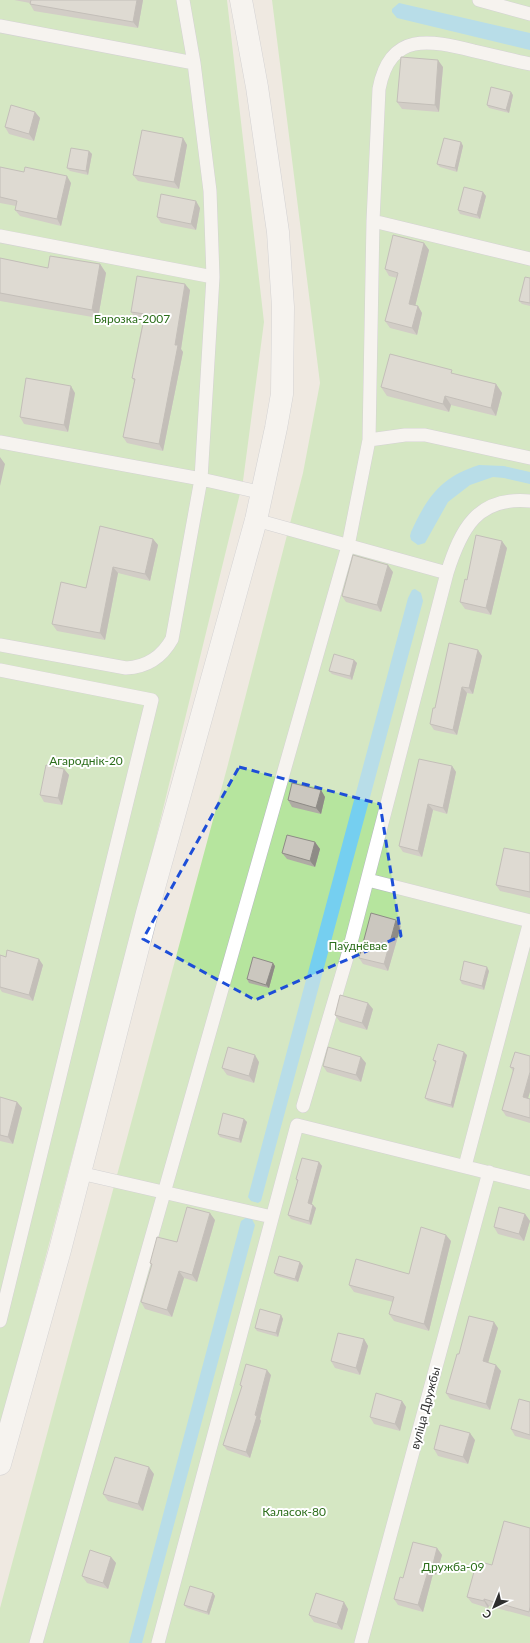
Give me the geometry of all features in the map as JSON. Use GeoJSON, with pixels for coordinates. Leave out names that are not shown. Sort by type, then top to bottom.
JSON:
{"type":"FeatureCollection","features":[{"type":"Feature","properties":{"kind":"street"},"geometry":{"type":"LineString","coordinates":[[0,1464],[80,1173],[147,913],[256,520],[263,493],[282,394],[283,307],[278,232],[257,86],[241,0]]}},
{"type":"Feature","properties":{"kind":"lane"},"geometry":{"type":"LineString","coordinates":[[0,645],[126,668],[142,666],[159,657],[167,648],[176,627],[201,479],[213,277],[210,191],[194,63],[183,0]]}},
{"type":"Feature","properties":{"kind":"lane"},"geometry":{"type":"LineString","coordinates":[[479,0],[530,14]]}},
{"type":"Feature","properties":{"kind":"lane"},"geometry":{"type":"LineString","coordinates":[[0,26],[194,63]]}},
{"type":"Feature","properties":{"kind":"lane"},"geometry":{"type":"LineString","coordinates":[[36,1643],[348,546],[369,440],[373,221],[379,89],[382,74],[389,62],[400,51],[412,44],[426,41],[443,43],[530,64]]}},
{"type":"Feature","properties":{"kind":"lane"},"geometry":{"type":"LineString","coordinates":[[373,221],[530,259]]}},
{"type":"Feature","properties":{"kind":"lane"},"geometry":{"type":"LineString","coordinates":[[0,236],[213,277]]}},
{"type":"Feature","properties":{"kind":"lane"},"geometry":{"type":"LineString","coordinates":[[369,440],[405,435],[425,435],[530,458]]}},
{"type":"Feature","properties":{"kind":"lane"},"geometry":{"type":"LineString","coordinates":[[0,442],[201,479],[263,493]]}},
{"type":"Feature","properties":{"kind":"lane"},"geometry":{"type":"LineString","coordinates":[[303,1106],[348,954],[368,880],[447,573],[461,535],[481,511],[493,504],[506,501],[530,501]]}},
{"type":"Feature","properties":{"kind":"lane"},"geometry":{"type":"LineString","coordinates":[[256,520],[447,573]]}},
{"type":"Feature","properties":{"kind":"lane"},"geometry":{"type":"LineString","coordinates":[[0,670],[152,700],[0,1321]]}},
{"type":"Feature","properties":{"kind":"lane"},"geometry":{"type":"LineString","coordinates":[[368,880],[530,921],[465,1166]]}},
{"type":"Feature","properties":{"kind":"lane"},"geometry":{"type":"LineString","coordinates":[[158,1643],[297,1125],[530,1183]]}},
{"type":"Feature","properties":{"kind":"lane","name":"вуліца Дружбы"},"geometry":{"type":"LineString","coordinates":[[361,1643],[490,1172]]}},
{"type":"Feature","properties":{"kind":"lane"},"geometry":{"type":"LineString","coordinates":[[80,1173],[164,1191],[272,1217]]}},
{"type":"Feature","properties":{"kind":"highlighted area"},"geometry":{"type":"Polygon","coordinates":[[[239,767],[380,804],[401,936],[255,1000],[143,939],[239,767]]]}},
{"type":"Feature","properties":{"kind":"green space","name":"Бярозка-2007"},"geometry":{"type":"Polygon","coordinates":[[[0,0],[227,0],[264,322],[243,481],[144,887],[0,1428],[0,0]]]}},
{"type":"Feature","properties":{"kind":"green space","name":"Паўднёвае"},"geometry":{"type":"Polygon","coordinates":[[[272,0],[530,0],[530,1643],[0,1643],[0,1608],[227,768],[303,473],[320,383],[272,0]]]}},
{"type":"Feature","properties":{"kind":"water"},"geometry":{"type":"Polygon","coordinates":[[[399,3],[530,33],[530,50],[397,18],[392,12],[392,9],[399,3]]]}},
{"type":"Feature","properties":{"kind":"water"},"geometry":{"type":"Polygon","coordinates":[[[479,465],[504,466],[530,472],[530,484],[493,477],[470,485],[448,502],[425,543],[418,545],[411,540],[411,532],[423,508],[437,490],[445,482],[455,476],[479,465]]]}},
{"type":"Feature","properties":{"kind":"water"},"geometry":{"type":"Polygon","coordinates":[[[415,589],[421,593],[423,601],[261,1201],[258,1203],[251,1201],[248,1197],[408,598],[412,590],[415,589]]]}},
{"type":"Feature","properties":{"kind":"water"},"geometry":{"type":"Polygon","coordinates":[[[247,1217],[252,1219],[255,1225],[142,1643],[129,1643],[241,1221],[247,1217]]]}},
{"type":"Feature","properties":{"kind":"building"},"geometry":{"type":"Polygon","coordinates":[[[31,0],[137,0],[133,22],[30,4],[31,0]]]}},
{"type":"Feature","properties":{"kind":"building"},"geometry":{"type":"Polygon","coordinates":[[[401,57],[438,60],[435,105],[397,102],[401,57]]]}},
{"type":"Feature","properties":{"kind":"building"},"geometry":{"type":"Polygon","coordinates":[[[491,87],[511,92],[506,110],[487,105],[491,87]]]}},
{"type":"Feature","properties":{"kind":"building"},"geometry":{"type":"Polygon","coordinates":[[[11,105],[35,112],[29,134],[5,127],[11,105]]]}},
{"type":"Feature","properties":{"kind":"building"},"geometry":{"type":"Polygon","coordinates":[[[142,130],[183,138],[174,182],[133,175],[142,130]]]}},
{"type":"Feature","properties":{"kind":"building"},"geometry":{"type":"Polygon","coordinates":[[[444,138],[461,142],[455,168],[437,164],[444,138]]]}},
{"type":"Feature","properties":{"kind":"building"},"geometry":{"type":"Polygon","coordinates":[[[71,148],[89,151],[86,171],[67,168],[71,148]]]}},
{"type":"Feature","properties":{"kind":"building"},"geometry":{"type":"Polygon","coordinates":[[[0,167],[24,172],[25,167],[67,176],[57,219],[15,210],[17,201],[0,197],[0,167]]]}},
{"type":"Feature","properties":{"kind":"building"},"geometry":{"type":"Polygon","coordinates":[[[464,187],[483,192],[477,215],[458,210],[464,187]]]}},
{"type":"Feature","properties":{"kind":"building"},"geometry":{"type":"Polygon","coordinates":[[[161,194],[196,201],[191,224],[157,217],[161,194]]]}},
{"type":"Feature","properties":{"kind":"building"},"geometry":{"type":"Polygon","coordinates":[[[393,235],[424,243],[409,304],[418,306],[412,328],[385,321],[398,273],[385,269],[393,235]]]}},
{"type":"Feature","properties":{"kind":"building"},"geometry":{"type":"Polygon","coordinates":[[[50,256],[100,264],[92,310],[0,293],[0,258],[48,268],[50,256]]]}},
{"type":"Feature","properties":{"kind":"building"},"geometry":{"type":"Polygon","coordinates":[[[137,276],[185,284],[175,345],[178,345],[159,444],[123,437],[135,379],[132,378],[145,314],[131,312],[137,276]]]}},
{"type":"Feature","properties":{"kind":"building"},"geometry":{"type":"Polygon","coordinates":[[[525,277],[530,278],[530,303],[519,301],[525,277]]]}},
{"type":"Feature","properties":{"kind":"building"},"geometry":{"type":"Polygon","coordinates":[[[390,354],[452,370],[451,373],[496,384],[491,408],[445,396],[443,404],[381,387],[390,354]]]}},
{"type":"Feature","properties":{"kind":"building"},"geometry":{"type":"Polygon","coordinates":[[[26,378],[71,386],[64,425],[20,417],[26,378]]]}},
{"type":"Feature","properties":{"kind":"building"},"geometry":{"type":"Polygon","coordinates":[[[100,526],[153,539],[145,574],[113,567],[100,633],[52,624],[61,582],[86,588],[100,526]]]}},
{"type":"Feature","properties":{"kind":"building"},"geometry":{"type":"Polygon","coordinates":[[[476,535],[502,541],[486,608],[460,602],[465,579],[467,580],[476,535]]]}},
{"type":"Feature","properties":{"kind":"building"},"geometry":{"type":"Polygon","coordinates":[[[353,555],[388,565],[377,605],[342,596],[353,555]]]}},
{"type":"Feature","properties":{"kind":"building"},"geometry":{"type":"Polygon","coordinates":[[[449,643],[478,650],[469,688],[462,687],[453,730],[430,724],[433,708],[435,708],[449,643]]]}},
{"type":"Feature","properties":{"kind":"building"},"geometry":{"type":"Polygon","coordinates":[[[334,654],[354,660],[350,676],[329,671],[334,654]]]}},
{"type":"Feature","properties":{"kind":"building"},"geometry":{"type":"Polygon","coordinates":[[[419,759],[452,766],[443,808],[428,804],[418,851],[399,846],[419,759]]]}},
{"type":"Feature","properties":{"kind":"building"},"geometry":{"type":"Polygon","coordinates":[[[46,765],[64,769],[58,798],[40,795],[46,765]]]}},
{"type":"Feature","properties":{"kind":"building"},"geometry":{"type":"Polygon","coordinates":[[[292,783],[321,790],[316,808],[288,800],[292,783]]]}},
{"type":"Feature","properties":{"kind":"building"},"geometry":{"type":"Polygon","coordinates":[[[287,835],[315,842],[310,861],[282,853],[287,835]]]}},
{"type":"Feature","properties":{"kind":"building"},"geometry":{"type":"Polygon","coordinates":[[[504,848],[530,853],[530,892],[496,885],[504,848]]]}},
{"type":"Feature","properties":{"kind":"building"},"geometry":{"type":"Polygon","coordinates":[[[371,913],[396,920],[384,964],[359,958],[371,913]]]}},
{"type":"Feature","properties":{"kind":"building"},"geometry":{"type":"Polygon","coordinates":[[[7,950],[39,959],[29,995],[0,987],[0,955],[6,957],[7,950]]]}},
{"type":"Feature","properties":{"kind":"building"},"geometry":{"type":"Polygon","coordinates":[[[253,957],[273,963],[266,985],[247,979],[253,957]]]}},
{"type":"Feature","properties":{"kind":"building"},"geometry":{"type":"Polygon","coordinates":[[[464,961],[487,967],[482,986],[460,980],[464,961]]]}},
{"type":"Feature","properties":{"kind":"building"},"geometry":{"type":"Polygon","coordinates":[[[340,995],[368,1003],[362,1023],[335,1015],[340,995]]]}},
{"type":"Feature","properties":{"kind":"building"},"geometry":{"type":"Polygon","coordinates":[[[438,1044],[464,1052],[451,1105],[425,1098],[436,1061],[433,1060],[438,1044]]]}},
{"type":"Feature","properties":{"kind":"building"},"geometry":{"type":"Polygon","coordinates":[[[228,1047],[255,1055],[249,1076],[222,1068],[228,1047]]]}},
{"type":"Feature","properties":{"kind":"building"},"geometry":{"type":"Polygon","coordinates":[[[328,1047],[361,1057],[356,1075],[323,1066],[328,1047]]]}},
{"type":"Feature","properties":{"kind":"building"},"geometry":{"type":"Polygon","coordinates":[[[515,1052],[530,1056],[530,1072],[523,1097],[530,1099],[530,1118],[502,1110],[514,1068],[510,1067],[515,1052]]]}},
{"type":"Feature","properties":{"kind":"building"},"geometry":{"type":"Polygon","coordinates":[[[0,1097],[17,1102],[8,1137],[0,1135],[0,1097]]]}},
{"type":"Feature","properties":{"kind":"building"},"geometry":{"type":"Polygon","coordinates":[[[223,1113],[244,1119],[239,1139],[218,1134],[223,1113]]]}},
{"type":"Feature","properties":{"kind":"building"},"geometry":{"type":"Polygon","coordinates":[[[302,1158],[319,1162],[308,1203],[313,1205],[309,1221],[288,1215],[298,1180],[296,1179],[302,1158]]]}},
{"type":"Feature","properties":{"kind":"building"},"geometry":{"type":"Polygon","coordinates":[[[187,1207],[210,1213],[192,1275],[179,1271],[167,1310],[141,1302],[152,1264],[150,1263],[157,1237],[177,1242],[187,1207]]]}},
{"type":"Feature","properties":{"kind":"building"},"geometry":{"type":"Polygon","coordinates":[[[499,1207],[525,1214],[519,1234],[494,1227],[499,1207]]]}},
{"type":"Feature","properties":{"kind":"building"},"geometry":{"type":"Polygon","coordinates":[[[421,1227],[446,1235],[424,1324],[389,1314],[394,1297],[349,1285],[356,1259],[409,1274],[421,1227]]]}},
{"type":"Feature","properties":{"kind":"building"},"geometry":{"type":"Polygon","coordinates":[[[279,1256],[300,1262],[295,1279],[274,1273],[279,1256]]]}},
{"type":"Feature","properties":{"kind":"building"},"geometry":{"type":"Polygon","coordinates":[[[260,1309],[281,1315],[276,1333],[255,1328],[260,1309]]]}},
{"type":"Feature","properties":{"kind":"building"},"geometry":{"type":"Polygon","coordinates":[[[469,1316],[494,1322],[483,1361],[496,1365],[486,1404],[446,1393],[457,1354],[459,1354],[469,1316]]]}},
{"type":"Feature","properties":{"kind":"building"},"geometry":{"type":"Polygon","coordinates":[[[338,1333],[364,1339],[356,1368],[331,1361],[338,1333]]]}},
{"type":"Feature","properties":{"kind":"building"},"geometry":{"type":"Polygon","coordinates":[[[246,1364],[267,1370],[255,1415],[257,1416],[246,1452],[223,1445],[242,1386],[240,1385],[246,1364]]]}},
{"type":"Feature","properties":{"kind":"building"},"geometry":{"type":"Polygon","coordinates":[[[376,1393],[402,1401],[395,1424],[370,1417],[376,1393]]]}},
{"type":"Feature","properties":{"kind":"building"},"geometry":{"type":"Polygon","coordinates":[[[519,1399],[530,1402],[530,1435],[511,1429],[519,1399]]]}},
{"type":"Feature","properties":{"kind":"building"},"geometry":{"type":"Polygon","coordinates":[[[440,1425],[470,1433],[463,1457],[434,1449],[440,1425]]]}},
{"type":"Feature","properties":{"kind":"building"},"geometry":{"type":"Polygon","coordinates":[[[115,1457],[149,1467],[138,1504],[103,1494],[115,1457]]]}},
{"type":"Feature","properties":{"kind":"building"},"geometry":{"type":"Polygon","coordinates":[[[504,1521],[530,1528],[529,1612],[484,1599],[484,1601],[467,1597],[477,1561],[492,1565],[504,1521]]]}},
{"type":"Feature","properties":{"kind":"building"},"geometry":{"type":"Polygon","coordinates":[[[413,1542],[437,1548],[432,1568],[429,1568],[418,1605],[394,1599],[400,1577],[403,1578],[413,1542]]]}},
{"type":"Feature","properties":{"kind":"building"},"geometry":{"type":"Polygon","coordinates":[[[90,1550],[111,1557],[103,1583],[82,1576],[90,1550]]]}},
{"type":"Feature","properties":{"kind":"building"},"geometry":{"type":"Polygon","coordinates":[[[190,1586],[213,1593],[207,1612],[184,1605],[190,1586]]]}},
{"type":"Feature","properties":{"kind":"building"},"geometry":{"type":"Polygon","coordinates":[[[316,1593],[344,1602],[337,1624],[309,1615],[316,1593]]]}},
{"type":"Feature","properties":{"kind":"park label","name":"Агароднік-20"},"geometry":{"type":"Point","coordinates":[86,760]}},
{"type":"Feature","properties":{"kind":"park label","name":"Каласок-80"},"geometry":{"type":"Point","coordinates":[294,1511]}},
{"type":"Feature","properties":{"kind":"park label","name":"Дружба-09"},"geometry":{"type":"Point","coordinates":[453,1566]}}]}
